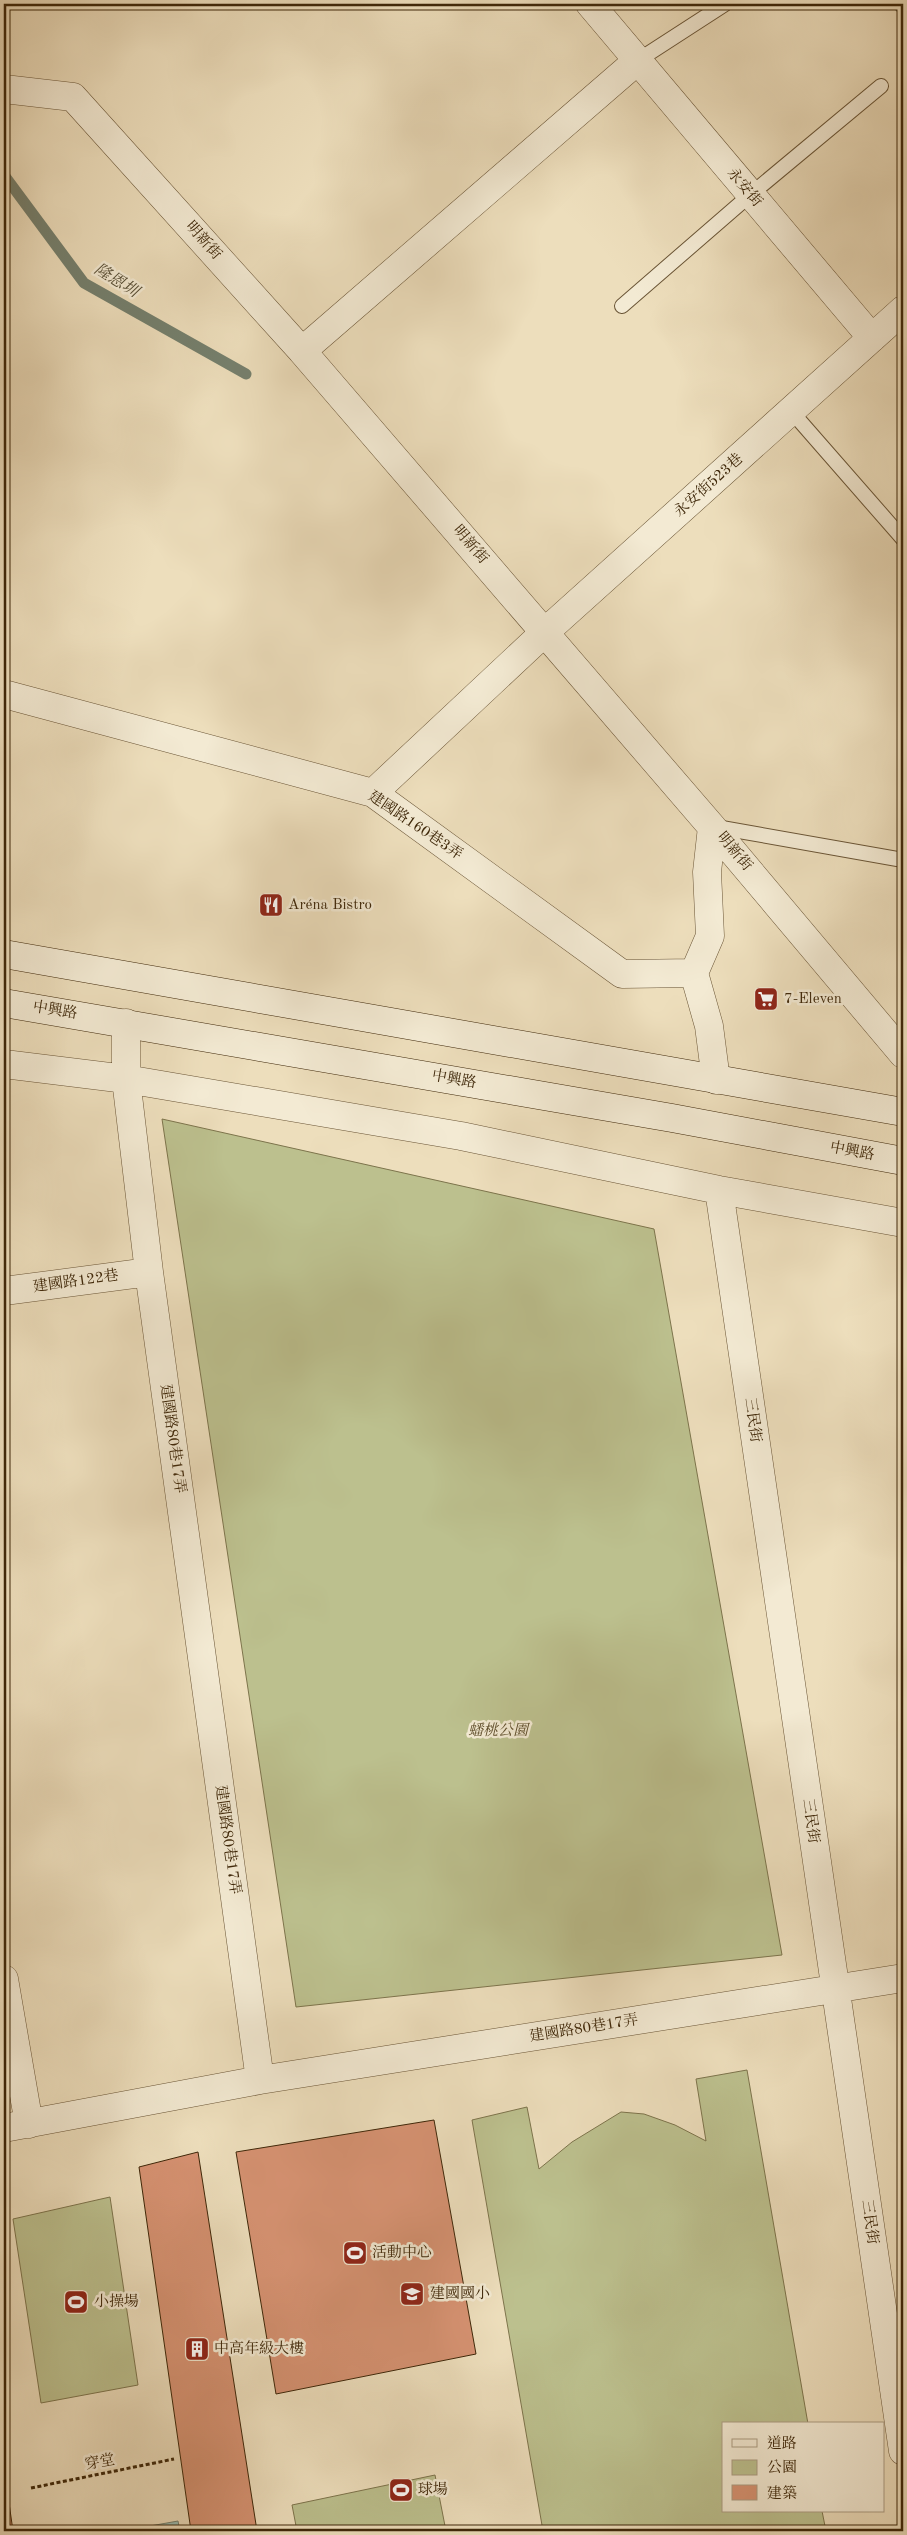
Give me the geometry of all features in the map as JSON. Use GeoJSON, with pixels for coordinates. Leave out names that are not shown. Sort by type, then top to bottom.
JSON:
{"type":"FeatureCollection","features":[{"type":"Feature","properties":{"kind":"street","name":"永安街"},"geometry":{"type":"LineString","coordinates":[[590,4],[872,338]]}},
{"type":"Feature","properties":{"kind":"street"},"geometry":{"type":"LineString","coordinates":[[302,352],[637,61]]}},
{"type":"Feature","properties":{"kind":"street","name":"明新街"},"geometry":{"type":"LineString","coordinates":[[4,88],[73,97],[302,352],[545,632],[903,1054]]}},
{"type":"Feature","properties":{"kind":"street"},"geometry":{"type":"LineString","coordinates":[[872,338],[903,310]]}},
{"type":"Feature","properties":{"kind":"street","name":"永安街523巷"},"geometry":{"type":"LineString","coordinates":[[372,793],[545,632],[792,412],[872,338]]}},
{"type":"Feature","properties":{"kind":"street","name":"建國路160巷3弄"},"geometry":{"type":"LineString","coordinates":[[4,694],[372,793],[622,974],[694,973]]}},
{"type":"Feature","properties":{"kind":"street"},"geometry":{"type":"LineString","coordinates":[[712,827],[707,872],[710,936],[694,973],[709,1026],[716,1080]]}},
{"type":"Feature","properties":{"kind":"street"},"geometry":{"type":"LineString","coordinates":[[4,954],[903,1112]]}},
{"type":"Feature","properties":{"kind":"street","name":"中興路"},"geometry":{"type":"LineString","coordinates":[[4,1003],[662,1116],[903,1161]]}},
{"type":"Feature","properties":{"kind":"street","name":"建國路80巷17弄"},"geometry":{"type":"LineString","coordinates":[[126,1023],[126,1079],[149,1272],[260,2080],[903,1978]]}},
{"type":"Feature","properties":{"kind":"street"},"geometry":{"type":"LineString","coordinates":[[4,1064],[126,1079],[461,1136],[719,1190],[903,1223]]}},
{"type":"Feature","properties":{"kind":"street","name":"三民街"},"geometry":{"type":"LineString","coordinates":[[719,1190],[834,1990],[903,2451]]}},
{"type":"Feature","properties":{"kind":"street","name":"建國路122巷"},"geometry":{"type":"LineString","coordinates":[[4,1291],[149,1272]]}},
{"type":"Feature","properties":{"kind":"street"},"geometry":{"type":"LineString","coordinates":[[4,1979],[16,2126],[260,2080]]}},
{"type":"Feature","properties":{"kind":"lane"},"geometry":{"type":"LineString","coordinates":[[637,61],[725,4]]}},
{"type":"Feature","properties":{"kind":"lane"},"geometry":{"type":"LineString","coordinates":[[622,306],[750,195],[881,86]]}},
{"type":"Feature","properties":{"kind":"lane"},"geometry":{"type":"LineString","coordinates":[[792,412],[903,540]]}},
{"type":"Feature","properties":{"kind":"lane"},"geometry":{"type":"LineString","coordinates":[[712,827],[903,860]]}},
{"type":"Feature","properties":{"kind":"path","name":"穿堂"},"geometry":{"type":"LineString","coordinates":[[31,2488],[174,2459]]}},
{"type":"Feature","properties":{"kind":"green space","name":"蟠桃公園"},"geometry":{"type":"Polygon","coordinates":[[[162,1119],[654,1229],[782,1955],[296,2007],[162,1119]]]}},
{"type":"Feature","properties":{"kind":"green space"},"geometry":{"type":"Polygon","coordinates":[[[747,2070],[808,2422],[722,2422],[722,2512],[822,2512],[826,2531],[543,2531],[472,2120],[527,2107],[539,2169],[572,2142],[621,2112],[644,2114],[675,2125],[706,2141],[696,2079],[747,2070]]]}},
{"type":"Feature","properties":{"kind":"green space","name":"小操場"},"geometry":{"type":"Polygon","coordinates":[[[110,2197],[138,2385],[41,2403],[13,2219],[110,2197]]]}},
{"type":"Feature","properties":{"kind":"green space","name":"球場"},"geometry":{"type":"Polygon","coordinates":[[[435,2475],[446,2531],[297,2531],[292,2505],[435,2475]]]}},
{"type":"Feature","properties":{"kind":"water"},"geometry":{"type":"Polygon","coordinates":[[[178,2521],[180,2531],[122,2531],[178,2521]]]}},
{"type":"Feature","properties":{"kind":"building","name":"活動中心"},"geometry":{"type":"Polygon","coordinates":[[[434,2120],[476,2354],[276,2394],[236,2152],[434,2120]]]}},
{"type":"Feature","properties":{"kind":"building","name":"中高年級大樓"},"geometry":{"type":"Polygon","coordinates":[[[198,2152],[257,2531],[191,2531],[139,2167],[198,2152]]]}},
{"type":"Feature","properties":{"kind":"building"},"geometry":{"type":"Polygon","coordinates":[[[4,2468],[13,2531],[4,2531],[4,2468]]]}},
{"type":"Feature","properties":{"kind":"waterway"},"geometry":{"type":"LineString","coordinates":[[897,4],[903,10]]}},
{"type":"Feature","properties":{"kind":"waterway","name":"隆恩圳"},"geometry":{"type":"LineString","coordinates":[[4,175],[84,283],[246,374]]}},
{"type":"Feature","properties":{"kind":"place","name":"Aréna Bistro"},"geometry":{"type":"Point","coordinates":[271,905]}},
{"type":"Feature","properties":{"kind":"place","name":"7-Eleven"},"geometry":{"type":"Point","coordinates":[766,999]}},
{"type":"Feature","properties":{"kind":"place","name":"活動中心"},"geometry":{"type":"Point","coordinates":[355,2253]}},
{"type":"Feature","properties":{"kind":"place","name":"建國國小"},"geometry":{"type":"Point","coordinates":[412,2294]}},
{"type":"Feature","properties":{"kind":"place","name":"小操場"},"geometry":{"type":"Point","coordinates":[76,2302]}},
{"type":"Feature","properties":{"kind":"place","name":"中高年級大樓"},"geometry":{"type":"Point","coordinates":[197,2349]}},
{"type":"Feature","properties":{"kind":"place","name":"球場"},"geometry":{"type":"Point","coordinates":[401,2490]}}]}
